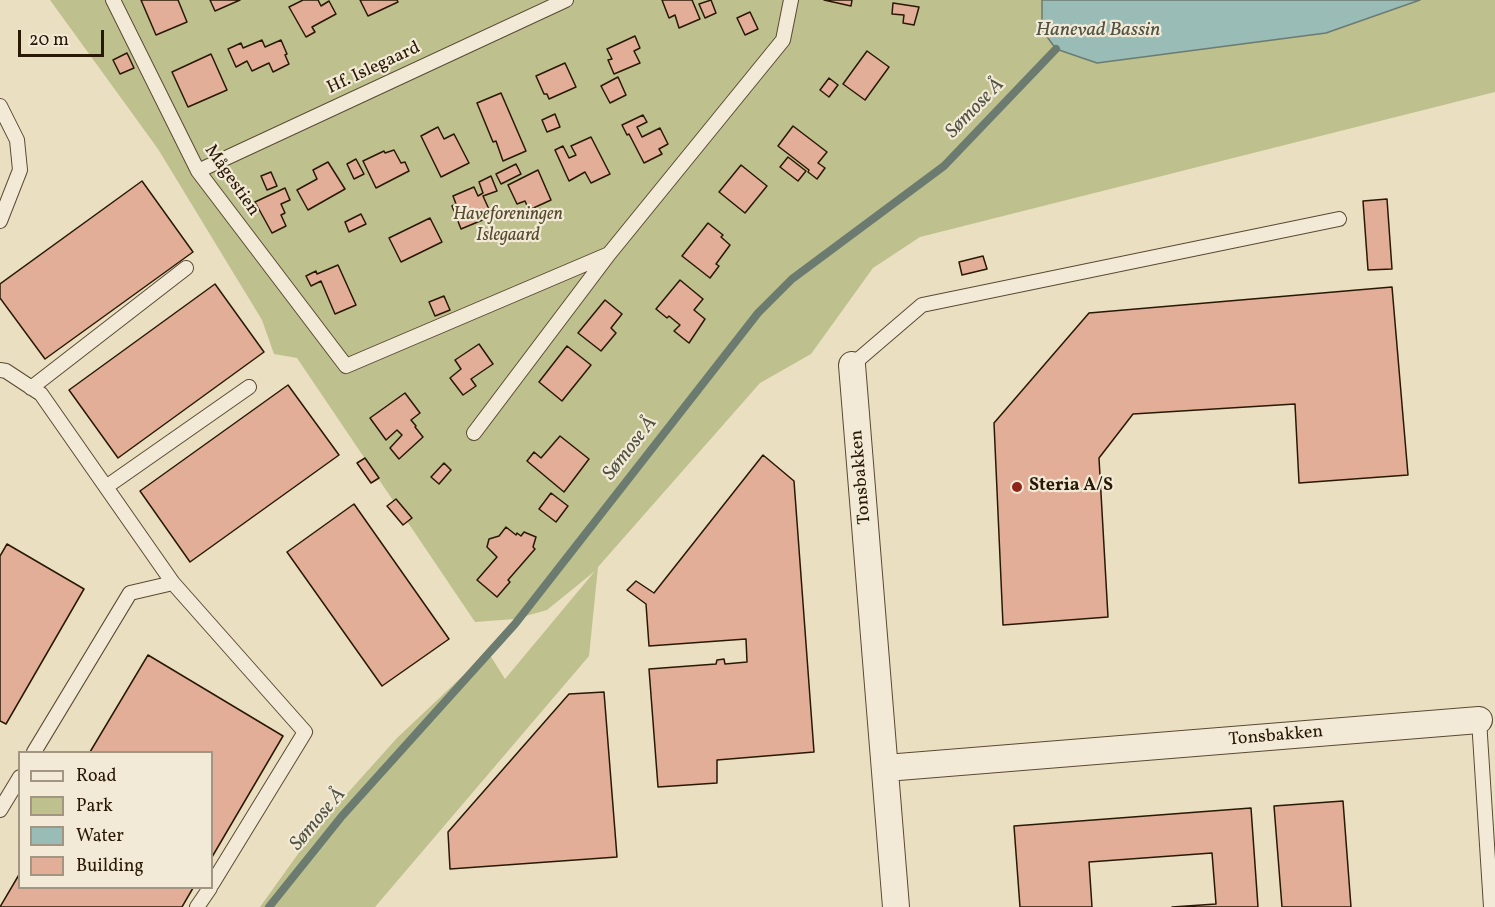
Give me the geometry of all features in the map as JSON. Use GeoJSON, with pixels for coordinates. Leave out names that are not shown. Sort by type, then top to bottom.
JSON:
{"type":"FeatureCollection","features":[{"type":"Feature","properties":{"kind":"street","name":"Tonsbakken"},"geometry":{"type":"LineString","coordinates":[[852,365],[896,907]]}},
{"type":"Feature","properties":{"kind":"street","name":"Tonsbakken"},"geometry":{"type":"LineString","coordinates":[[886,768],[1479,720]]}},
{"type":"Feature","properties":{"kind":"lane","name":"Mågestien"},"geometry":{"type":"LineString","coordinates":[[113,0],[198,171],[346,366],[609,254]]}},
{"type":"Feature","properties":{"kind":"lane","name":"Hf. Islegaard"},"geometry":{"type":"LineString","coordinates":[[198,171],[566,0]]}},
{"type":"Feature","properties":{"kind":"lane"},"geometry":{"type":"LineString","coordinates":[[474,433],[609,254],[783,40],[790,0]]}},
{"type":"Feature","properties":{"kind":"lane"},"geometry":{"type":"LineString","coordinates":[[0,106],[17,140],[20,170],[0,221]]}},
{"type":"Feature","properties":{"kind":"lane"},"geometry":{"type":"LineString","coordinates":[[852,365],[922,304],[1339,219]]}},
{"type":"Feature","properties":{"kind":"lane"},"geometry":{"type":"LineString","coordinates":[[31,388],[186,268]]}},
{"type":"Feature","properties":{"kind":"lane"},"geometry":{"type":"LineString","coordinates":[[0,370],[6,371],[41,394],[173,583],[305,732],[213,883]]}},
{"type":"Feature","properties":{"kind":"lane"},"geometry":{"type":"LineString","coordinates":[[106,486],[249,387]]}},
{"type":"Feature","properties":{"kind":"lane"},"geometry":{"type":"LineString","coordinates":[[35,751],[129,593],[173,583]]}},
{"type":"Feature","properties":{"kind":"lane","name":"Tonsbakken"},"geometry":{"type":"LineString","coordinates":[[1479,720],[1491,907]]}},
{"type":"Feature","properties":{"kind":"lane"},"geometry":{"type":"LineString","coordinates":[[0,810],[18,780]]}},
{"type":"Feature","properties":{"kind":"lane"},"geometry":{"type":"LineString","coordinates":[[197,907],[209,889]]}},
{"type":"Feature","properties":{"kind":"green space","name":"Haveforeningen Islegaard"},"geometry":{"type":"Polygon","coordinates":[[[50,0],[1042,0],[1042,30],[1326,33],[1420,0],[1495,0],[1495,92],[920,237],[873,268],[811,354],[760,383],[598,567],[589,656],[375,907],[260,907],[318,826],[397,738],[488,652],[505,679],[595,571],[547,610],[515,619],[475,622],[297,358],[274,354],[262,320],[158,149],[50,0]]]}},
{"type":"Feature","properties":{"kind":"water","name":"Hanevad Bassin"},"geometry":{"type":"Polygon","coordinates":[[[1042,0],[1420,0],[1326,33],[1097,63],[1056,49],[1042,30],[1042,0]]]}},
{"type":"Feature","properties":{"kind":"building"},"geometry":{"type":"Polygon","coordinates":[[[141,0],[178,0],[187,22],[156,35],[141,0]]]}},
{"type":"Feature","properties":{"kind":"building"},"geometry":{"type":"Polygon","coordinates":[[[210,0],[240,0],[215,11],[210,0]]]}},
{"type":"Feature","properties":{"kind":"building"},"geometry":{"type":"Polygon","coordinates":[[[303,0],[318,0],[321,6],[329,1],[336,14],[312,27],[315,32],[306,37],[289,7],[303,0]]]}},
{"type":"Feature","properties":{"kind":"building"},"geometry":{"type":"Polygon","coordinates":[[[360,0],[397,0],[398,2],[368,16],[360,0]]]}},
{"type":"Feature","properties":{"kind":"building"},"geometry":{"type":"Polygon","coordinates":[[[662,0],[692,0],[700,19],[679,28],[675,15],[669,18],[662,0]]]}},
{"type":"Feature","properties":{"kind":"building"},"geometry":{"type":"Polygon","coordinates":[[[711,0],[716,13],[705,18],[699,4],[711,0]]]}},
{"type":"Feature","properties":{"kind":"building"},"geometry":{"type":"Polygon","coordinates":[[[824,0],[852,0],[851,6],[824,0]]]}},
{"type":"Feature","properties":{"kind":"building"},"geometry":{"type":"Polygon","coordinates":[[[893,3],[919,7],[914,25],[903,23],[904,15],[892,14],[893,3]]]}},
{"type":"Feature","properties":{"kind":"building"},"geometry":{"type":"Polygon","coordinates":[[[750,12],[758,29],[745,35],[737,18],[750,12]]]}},
{"type":"Feature","properties":{"kind":"building"},"geometry":{"type":"Polygon","coordinates":[[[635,36],[640,48],[634,51],[640,63],[614,74],[608,60],[612,59],[607,49],[635,36]]]}},
{"type":"Feature","properties":{"kind":"building"},"geometry":{"type":"Polygon","coordinates":[[[262,40],[265,47],[281,40],[289,64],[273,72],[269,63],[252,71],[247,61],[236,67],[228,49],[241,43],[243,48],[262,40]]]}},
{"type":"Feature","properties":{"kind":"building"},"geometry":{"type":"Polygon","coordinates":[[[867,51],[889,67],[865,100],[843,84],[867,51]]]}},
{"type":"Feature","properties":{"kind":"building"},"geometry":{"type":"Polygon","coordinates":[[[127,53],[134,68],[120,74],[113,60],[127,53]]]}},
{"type":"Feature","properties":{"kind":"building"},"geometry":{"type":"Polygon","coordinates":[[[211,54],[227,90],[188,107],[172,72],[211,54]]]}},
{"type":"Feature","properties":{"kind":"building"},"geometry":{"type":"Polygon","coordinates":[[[565,63],[576,87],[549,99],[547,94],[544,94],[536,76],[565,63]]]}},
{"type":"Feature","properties":{"kind":"building"},"geometry":{"type":"Polygon","coordinates":[[[618,77],[626,95],[610,103],[601,86],[618,77]]]}},
{"type":"Feature","properties":{"kind":"building"},"geometry":{"type":"Polygon","coordinates":[[[829,78],[838,85],[829,97],[820,90],[829,78]]]}},
{"type":"Feature","properties":{"kind":"building"},"geometry":{"type":"Polygon","coordinates":[[[501,93],[526,151],[503,161],[477,103],[501,93]]]}},
{"type":"Feature","properties":{"kind":"building"},"geometry":{"type":"Polygon","coordinates":[[[555,114],[560,127],[547,132],[542,120],[555,114]]]}},
{"type":"Feature","properties":{"kind":"building"},"geometry":{"type":"Polygon","coordinates":[[[643,115],[647,122],[637,127],[642,137],[660,128],[668,144],[659,149],[662,154],[644,163],[622,125],[643,115]]]}},
{"type":"Feature","properties":{"kind":"building"},"geometry":{"type":"Polygon","coordinates":[[[793,126],[827,152],[818,163],[825,168],[817,179],[778,146],[793,126]]]}},
{"type":"Feature","properties":{"kind":"building"},"geometry":{"type":"Polygon","coordinates":[[[438,127],[444,139],[454,134],[469,163],[441,177],[421,136],[438,127]]]}},
{"type":"Feature","properties":{"kind":"building"},"geometry":{"type":"Polygon","coordinates":[[[591,137],[610,174],[591,183],[585,172],[569,181],[555,150],[563,146],[569,158],[576,155],[571,146],[591,137]]]}},
{"type":"Feature","properties":{"kind":"building"},"geometry":{"type":"Polygon","coordinates":[[[394,150],[401,163],[405,162],[409,171],[376,188],[363,161],[384,151],[385,153],[394,150]]]}},
{"type":"Feature","properties":{"kind":"building"},"geometry":{"type":"Polygon","coordinates":[[[788,157],[806,171],[798,181],[780,167],[788,157]]]}},
{"type":"Feature","properties":{"kind":"building"},"geometry":{"type":"Polygon","coordinates":[[[356,159],[364,174],[354,179],[347,164],[356,159]]]}},
{"type":"Feature","properties":{"kind":"building"},"geometry":{"type":"Polygon","coordinates":[[[328,162],[345,189],[308,210],[297,190],[317,179],[313,170],[328,162]]]}},
{"type":"Feature","properties":{"kind":"building"},"geometry":{"type":"Polygon","coordinates":[[[516,164],[521,174],[501,184],[496,174],[516,164]]]}},
{"type":"Feature","properties":{"kind":"building"},"geometry":{"type":"Polygon","coordinates":[[[741,165],[767,186],[745,213],[719,192],[741,165]]]}},
{"type":"Feature","properties":{"kind":"building"},"geometry":{"type":"Polygon","coordinates":[[[538,170],[551,200],[529,210],[525,201],[517,204],[508,185],[538,170]]]}},
{"type":"Feature","properties":{"kind":"building"},"geometry":{"type":"Polygon","coordinates":[[[271,172],[277,186],[267,190],[261,176],[271,172]]]}},
{"type":"Feature","properties":{"kind":"building"},"geometry":{"type":"Polygon","coordinates":[[[491,176],[497,191],[483,196],[492,216],[461,229],[452,206],[456,204],[453,196],[474,187],[478,196],[483,193],[479,182],[491,176]]]}},
{"type":"Feature","properties":{"kind":"building"},"geometry":{"type":"Polygon","coordinates":[[[142,181],[193,252],[45,359],[0,298],[0,284],[142,181]]]}},
{"type":"Feature","properties":{"kind":"building"},"geometry":{"type":"Polygon","coordinates":[[[285,188],[290,200],[281,204],[285,213],[281,215],[286,226],[272,233],[255,202],[285,188]]]}},
{"type":"Feature","properties":{"kind":"building"},"geometry":{"type":"Polygon","coordinates":[[[1387,199],[1392,269],[1368,270],[1363,201],[1387,199]]]}},
{"type":"Feature","properties":{"kind":"building"},"geometry":{"type":"Polygon","coordinates":[[[361,214],[366,224],[349,232],[345,222],[361,214]]]}},
{"type":"Feature","properties":{"kind":"building"},"geometry":{"type":"Polygon","coordinates":[[[430,218],[442,242],[401,262],[389,238],[430,218]]]}},
{"type":"Feature","properties":{"kind":"building"},"geometry":{"type":"Polygon","coordinates":[[[708,223],[723,235],[721,237],[730,245],[716,264],[719,266],[710,278],[682,256],[708,223]]]}},
{"type":"Feature","properties":{"kind":"building"},"geometry":{"type":"Polygon","coordinates":[[[983,256],[987,269],[962,275],[959,262],[983,256]]]}},
{"type":"Feature","properties":{"kind":"building"},"geometry":{"type":"Polygon","coordinates":[[[338,265],[356,305],[335,314],[321,281],[311,286],[306,276],[338,265]]]}},
{"type":"Feature","properties":{"kind":"building"},"geometry":{"type":"Polygon","coordinates":[[[680,280],[703,299],[694,310],[705,319],[689,343],[674,331],[680,325],[656,309],[680,280]]]}},
{"type":"Feature","properties":{"kind":"building"},"geometry":{"type":"Polygon","coordinates":[[[215,284],[264,352],[118,458],[69,390],[215,284]]]}},
{"type":"Feature","properties":{"kind":"building"},"geometry":{"type":"Polygon","coordinates":[[[1392,287],[1408,475],[1299,483],[1295,404],[1133,414],[1099,458],[1108,617],[1003,625],[994,423],[1089,313],[1392,287]]]}},
{"type":"Feature","properties":{"kind":"building"},"geometry":{"type":"Polygon","coordinates":[[[444,296],[450,310],[435,316],[429,302],[444,296]]]}},
{"type":"Feature","properties":{"kind":"building"},"geometry":{"type":"Polygon","coordinates":[[[605,300],[622,314],[611,328],[616,333],[601,351],[578,333],[605,300]]]}},
{"type":"Feature","properties":{"kind":"building"},"geometry":{"type":"Polygon","coordinates":[[[479,344],[493,364],[471,379],[476,386],[463,395],[450,378],[461,369],[455,360],[479,344]]]}},
{"type":"Feature","properties":{"kind":"building"},"geometry":{"type":"Polygon","coordinates":[[[567,346],[591,365],[562,401],[539,382],[567,346]]]}},
{"type":"Feature","properties":{"kind":"building"},"geometry":{"type":"Polygon","coordinates":[[[288,385],[339,455],[190,562],[140,491],[288,385]]]}},
{"type":"Feature","properties":{"kind":"building"},"geometry":{"type":"Polygon","coordinates":[[[405,393],[420,413],[411,420],[423,437],[399,459],[390,448],[402,435],[397,430],[386,440],[370,418],[405,393]]]}},
{"type":"Feature","properties":{"kind":"building"},"geometry":{"type":"Polygon","coordinates":[[[560,436],[589,459],[564,492],[527,461],[534,452],[541,458],[560,436]]]}},
{"type":"Feature","properties":{"kind":"building"},"geometry":{"type":"Polygon","coordinates":[[[763,455],[794,481],[814,752],[717,760],[717,783],[658,787],[649,669],[716,664],[717,660],[724,659],[725,664],[747,662],[746,639],[649,646],[646,604],[627,590],[636,581],[654,593],[763,455]]]}},
{"type":"Feature","properties":{"kind":"building"},"geometry":{"type":"Polygon","coordinates":[[[365,458],[379,478],[371,483],[357,463],[365,458]]]}},
{"type":"Feature","properties":{"kind":"building"},"geometry":{"type":"Polygon","coordinates":[[[444,463],[451,470],[439,484],[431,477],[444,463]]]}},
{"type":"Feature","properties":{"kind":"building"},"geometry":{"type":"Polygon","coordinates":[[[551,493],[568,506],[556,522],[539,509],[551,493]]]}},
{"type":"Feature","properties":{"kind":"building"},"geometry":{"type":"Polygon","coordinates":[[[396,499],[412,518],[403,525],[387,506],[396,499]]]}},
{"type":"Feature","properties":{"kind":"building"},"geometry":{"type":"Polygon","coordinates":[[[354,504],[449,639],[382,686],[287,552],[354,504]]]}},
{"type":"Feature","properties":{"kind":"building"},"geometry":{"type":"Polygon","coordinates":[[[506,527],[516,535],[517,533],[521,536],[524,532],[536,537],[533,547],[535,549],[508,580],[510,582],[497,597],[477,580],[497,557],[487,547],[489,539],[499,536],[506,527]]]}},
{"type":"Feature","properties":{"kind":"building"},"geometry":{"type":"Polygon","coordinates":[[[7,544],[84,589],[6,724],[0,721],[0,556],[7,544]]]}},
{"type":"Feature","properties":{"kind":"building"},"geometry":{"type":"Polygon","coordinates":[[[148,655],[283,736],[213,855],[213,751],[91,751],[148,655]]]}},
{"type":"Feature","properties":{"kind":"building"},"geometry":{"type":"Polygon","coordinates":[[[604,692],[617,857],[450,869],[448,832],[569,694],[604,692]]]}},
{"type":"Feature","properties":{"kind":"building"},"geometry":{"type":"Polygon","coordinates":[[[1343,801],[1351,907],[1282,907],[1274,806],[1343,801]]]}},
{"type":"Feature","properties":{"kind":"building"},"geometry":{"type":"Polygon","coordinates":[[[1251,808],[1258,907],[1172,907],[1216,904],[1212,853],[1089,862],[1092,907],[1020,907],[1014,826],[1251,808]]]}},
{"type":"Feature","properties":{"kind":"building"},"geometry":{"type":"Polygon","coordinates":[[[18,876],[18,889],[192,889],[182,907],[0,907],[18,876]]]}},
{"type":"Feature","properties":{"kind":"waterway","name":"Sømose Å"},"geometry":{"type":"LineString","coordinates":[[269,907],[342,816],[515,624],[758,313],[792,279],[944,166],[1056,49]]}},
{"type":"Feature","properties":{"kind":"place","name":"Steria A/S"},"geometry":{"type":"Point","coordinates":[1017,487]}}]}
